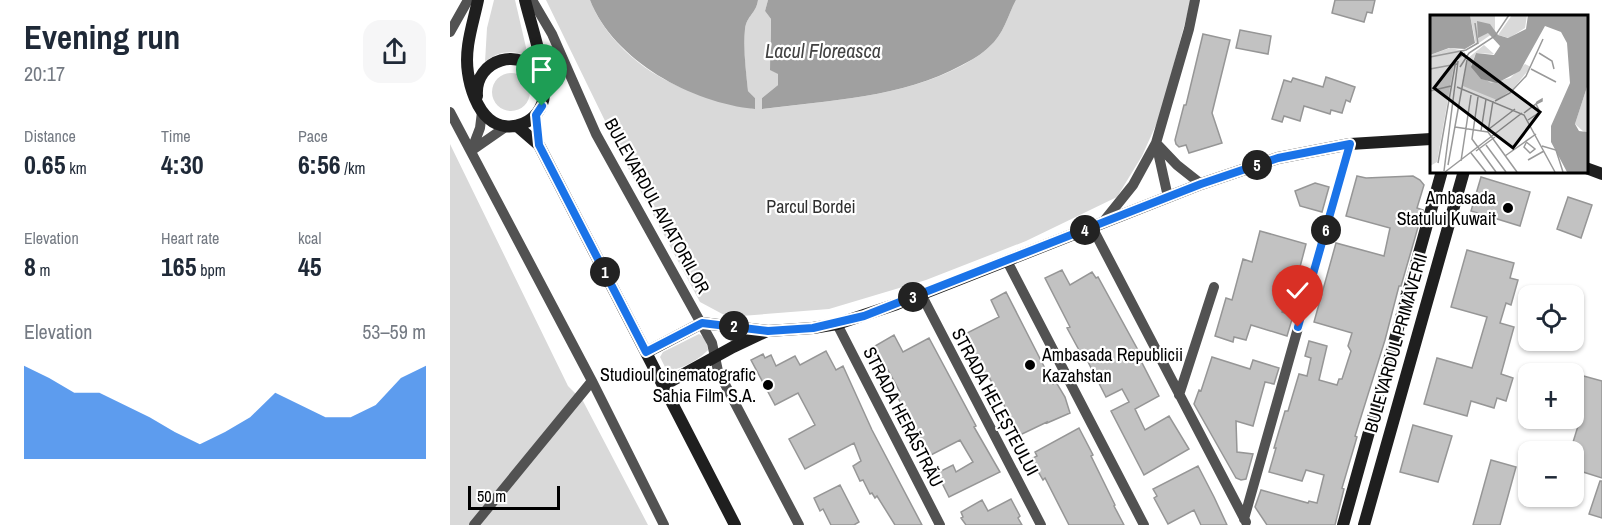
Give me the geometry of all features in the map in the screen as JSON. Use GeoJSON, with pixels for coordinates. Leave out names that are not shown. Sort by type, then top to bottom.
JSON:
{"type":"FeatureCollection","features":[{"type":"Feature","properties":{"kind":"street"},"geometry":{"type":"LineString","coordinates":[[450,32],[468,0]]}},
{"type":"Feature","properties":{"kind":"street"},"geometry":{"type":"LineString","coordinates":[[478,0],[467,60],[471,88],[480,107],[492,121],[512,126],[539,145]]}},
{"type":"Feature","properties":{"kind":"street"},"geometry":{"type":"LineString","coordinates":[[471,151],[512,126],[530,120],[542,106],[544,85],[525,0]]}},
{"type":"Feature","properties":{"kind":"street","name":"BULEVARDUL AVIATORILOR"},"geometry":{"type":"LineString","coordinates":[[532,0],[552,34],[596,134],[702,323],[716,356],[718,371],[799,525]]}},
{"type":"Feature","properties":{"kind":"street"},"geometry":{"type":"LineString","coordinates":[[1098,225],[1134,185],[1156,143],[1189,29],[1195,0]]}},
{"type":"Feature","properties":{"kind":"street"},"geometry":{"type":"LineString","coordinates":[[471,151],[480,128],[480,107],[476,88],[481,75],[490,65],[502,59],[516,58],[528,63],[538,72],[544,85]]}},
{"type":"Feature","properties":{"kind":"street"},"geometry":{"type":"LineString","coordinates":[[450,112],[592,381],[664,525]]}},
{"type":"Feature","properties":{"kind":"street"},"geometry":{"type":"LineString","coordinates":[[536,115],[539,145],[735,525]]}},
{"type":"Feature","properties":{"kind":"street"},"geometry":{"type":"LineString","coordinates":[[646,352],[702,323],[768,331],[837,324],[1007,261],[1201,184],[1278,158],[1350,144],[1430,139]]}},
{"type":"Feature","properties":{"kind":"street"},"geometry":{"type":"LineString","coordinates":[[1156,143],[1177,165],[1201,184]]}},
{"type":"Feature","properties":{"kind":"street"},"geometry":{"type":"LineString","coordinates":[[1156,143],[1168,197]]}},
{"type":"Feature","properties":{"kind":"street"},"geometry":{"type":"LineString","coordinates":[[1246,522],[1350,144]]}},
{"type":"Feature","properties":{"kind":"street"},"geometry":{"type":"LineString","coordinates":[[1587,168],[1602,174]]}},
{"type":"Feature","properties":{"kind":"street","name":"BULEVARDUL PRIMĂVERII"},"geometry":{"type":"LineString","coordinates":[[1343,525],[1442,172]]}},
{"type":"Feature","properties":{"kind":"street","name":"BULEVARDUL PRIMĂVERII"},"geometry":{"type":"LineString","coordinates":[[1364,525],[1464,172]]}},
{"type":"Feature","properties":{"kind":"street"},"geometry":{"type":"LineString","coordinates":[[1098,225],[1179,395],[1246,522]]}},
{"type":"Feature","properties":{"kind":"street"},"geometry":{"type":"LineString","coordinates":[[1007,261],[1144,525]]}},
{"type":"Feature","properties":{"kind":"street"},"geometry":{"type":"LineString","coordinates":[[1179,395],[1214,287]]}},
{"type":"Feature","properties":{"kind":"street","name":"STRADA HELEȘTEULUI"},"geometry":{"type":"LineString","coordinates":[[921,294],[1041,525]]}},
{"type":"Feature","properties":{"kind":"street","name":"STRADA HERĂSTRĂU"},"geometry":{"type":"LineString","coordinates":[[837,324],[940,525]]}},
{"type":"Feature","properties":{"kind":"street"},"geometry":{"type":"LineString","coordinates":[[664,385],[768,331]]}},
{"type":"Feature","properties":{"kind":"street"},"geometry":{"type":"LineString","coordinates":[[474,525],[592,381]]}},
{"type":"Feature","properties":{"kind":"green space"},"geometry":{"type":"Polygon","coordinates":[[[494,0],[515,0],[528,56],[505,53],[485,62],[487,28],[494,0]]]}},
{"type":"Feature","properties":{"kind":"green space","name":"Parcul Bordei"},"geometry":{"type":"Polygon","coordinates":[[[546,0],[590,0],[597,15],[618,44],[660,77],[691,91],[754,109],[755,98],[748,91],[745,29],[758,0],[768,0],[765,11],[771,19],[770,46],[778,74],[778,85],[762,98],[763,109],[865,96],[915,85],[940,76],[973,59],[994,42],[1002,31],[1016,0],[1191,0],[1160,116],[1142,156],[1117,197],[1026,241],[926,280],[829,309],[728,317],[700,302],[627,166],[546,0]]]}},
{"type":"Feature","properties":{"kind":"green space"},"geometry":{"type":"Polygon","coordinates":[[[511,73],[524,79],[530,92],[524,105],[511,111],[498,105],[492,92],[498,79],[511,73]]]}},
{"type":"Feature","properties":{"kind":"green space"},"geometry":{"type":"Polygon","coordinates":[[[450,144],[568,386],[583,401],[648,525],[450,525],[450,144]]]}},
{"type":"Feature","properties":{"kind":"green space"},"geometry":{"type":"Polygon","coordinates":[[[699,334],[705,340],[708,350],[688,364],[676,369],[666,369],[660,357],[663,352],[699,334]]]}},
{"type":"Feature","properties":{"kind":"water","name":"Lacul Floreasca"},"geometry":{"type":"Polygon","coordinates":[[[590,0],[758,0],[746,24],[744,37],[748,91],[755,98],[755,109],[706,98],[658,75],[636,60],[617,42],[601,22],[590,0]]]}},
{"type":"Feature","properties":{"kind":"water","name":"Lacul Floreasca"},"geometry":{"type":"Polygon","coordinates":[[[768,0],[1016,0],[1002,31],[989,47],[969,61],[939,76],[915,85],[865,96],[762,109],[762,98],[778,85],[778,74],[770,70],[771,19],[765,11],[768,0]]]}},
{"type":"Feature","properties":{"kind":"building"},"geometry":{"type":"Polygon","coordinates":[[[1335,0],[1375,0],[1372,13],[1367,12],[1364,22],[1332,13],[1335,0]]]}},
{"type":"Feature","properties":{"kind":"building"},"geometry":{"type":"Polygon","coordinates":[[[1240,30],[1271,36],[1268,54],[1236,48],[1240,30]]]}},
{"type":"Feature","properties":{"kind":"building"},"geometry":{"type":"Polygon","coordinates":[[[1203,34],[1230,40],[1212,113],[1222,143],[1189,153],[1186,145],[1179,147],[1175,140],[1203,34]]]}},
{"type":"Feature","properties":{"kind":"building"},"geometry":{"type":"Polygon","coordinates":[[[1326,77],[1355,87],[1350,102],[1346,100],[1342,113],[1331,110],[1330,114],[1304,106],[1300,121],[1284,116],[1282,122],[1272,119],[1284,80],[1291,82],[1293,78],[1323,87],[1326,77]]]}},
{"type":"Feature","properties":{"kind":"building"},"geometry":{"type":"Polygon","coordinates":[[[1357,176],[1366,178],[1413,176],[1424,185],[1417,208],[1423,210],[1355,436],[1357,437],[1342,488],[1344,489],[1335,525],[1267,525],[1255,507],[1261,490],[1308,503],[1309,501],[1317,503],[1324,475],[1306,470],[1302,481],[1269,472],[1285,411],[1288,411],[1299,374],[1307,376],[1311,358],[1305,356],[1309,341],[1327,346],[1319,380],[1337,385],[1339,379],[1342,379],[1351,351],[1348,346],[1352,333],[1314,322],[1336,243],[1384,256],[1390,228],[1346,216],[1357,176]]]}},
{"type":"Feature","properties":{"kind":"building"},"geometry":{"type":"Polygon","coordinates":[[[1481,177],[1530,192],[1520,226],[1471,211],[1481,177]]]}},
{"type":"Feature","properties":{"kind":"building"},"geometry":{"type":"Polygon","coordinates":[[[1315,183],[1329,187],[1322,212],[1300,206],[1295,191],[1315,183]]]}},
{"type":"Feature","properties":{"kind":"building"},"geometry":{"type":"Polygon","coordinates":[[[1568,197],[1592,205],[1581,238],[1557,229],[1568,197]]]}},
{"type":"Feature","properties":{"kind":"building"},"geometry":{"type":"Polygon","coordinates":[[[1260,231],[1306,244],[1300,267],[1295,266],[1282,312],[1293,316],[1287,336],[1251,325],[1246,340],[1234,337],[1233,342],[1215,336],[1226,298],[1232,300],[1243,259],[1252,262],[1260,231]]]}},
{"type":"Feature","properties":{"kind":"building"},"geometry":{"type":"Polygon","coordinates":[[[1467,250],[1514,263],[1510,278],[1518,280],[1511,305],[1506,303],[1500,323],[1514,327],[1501,374],[1513,378],[1506,401],[1497,398],[1494,408],[1471,401],[1467,416],[1424,404],[1437,358],[1472,368],[1487,317],[1451,307],[1467,250]]]}},
{"type":"Feature","properties":{"kind":"building"},"geometry":{"type":"Polygon","coordinates":[[[1062,270],[1070,285],[1092,272],[1096,278],[1098,277],[1139,352],[1137,353],[1159,396],[1135,409],[1145,430],[1169,416],[1189,449],[1144,475],[1111,411],[1129,402],[1122,389],[1106,397],[1067,328],[1070,327],[1045,278],[1062,270]]]}},
{"type":"Feature","properties":{"kind":"building"},"geometry":{"type":"Polygon","coordinates":[[[1006,292],[1053,384],[1056,382],[1065,397],[1070,413],[1020,435],[989,377],[982,381],[978,372],[983,369],[965,334],[999,317],[991,300],[1006,292]]]}},
{"type":"Feature","properties":{"kind":"building"},"geometry":{"type":"Polygon","coordinates":[[[894,335],[903,352],[929,338],[976,426],[974,427],[1000,472],[949,497],[937,473],[953,465],[956,472],[973,462],[960,440],[929,456],[896,394],[900,392],[883,361],[876,364],[870,353],[877,350],[875,346],[894,335]]]}},
{"type":"Feature","properties":{"kind":"building"},"geometry":{"type":"Polygon","coordinates":[[[826,351],[836,370],[843,366],[872,430],[922,525],[895,525],[877,496],[875,498],[872,493],[870,494],[863,480],[860,481],[853,466],[861,461],[854,443],[805,469],[789,439],[815,425],[798,393],[775,405],[751,360],[763,354],[765,358],[771,355],[776,366],[795,356],[800,365],[826,351]]]}},
{"type":"Feature","properties":{"kind":"building"},"geometry":{"type":"Polygon","coordinates":[[[1212,357],[1250,369],[1253,360],[1279,368],[1274,384],[1265,382],[1253,426],[1236,421],[1237,452],[1253,454],[1246,479],[1236,478],[1194,404],[1199,390],[1201,391],[1212,357]]]}},
{"type":"Feature","properties":{"kind":"building"},"geometry":{"type":"Polygon","coordinates":[[[1584,376],[1602,381],[1602,478],[1584,472],[1584,441],[1573,441],[1577,429],[1584,429],[1584,376]]]}},
{"type":"Feature","properties":{"kind":"building"},"geometry":{"type":"Polygon","coordinates":[[[1413,425],[1452,436],[1438,482],[1400,472],[1413,425]]]}},
{"type":"Feature","properties":{"kind":"building"},"geometry":{"type":"Polygon","coordinates":[[[1079,428],[1124,525],[1069,525],[1045,478],[1043,480],[1031,459],[1037,456],[1035,452],[1079,428]]]}},
{"type":"Feature","properties":{"kind":"building"},"geometry":{"type":"Polygon","coordinates":[[[1491,460],[1516,467],[1500,525],[1473,525],[1491,460]]]}},
{"type":"Feature","properties":{"kind":"building"},"geometry":{"type":"Polygon","coordinates":[[[1198,466],[1227,525],[1201,525],[1194,510],[1168,524],[1154,498],[1157,496],[1153,489],[1198,466]]]}},
{"type":"Feature","properties":{"kind":"building"},"geometry":{"type":"Polygon","coordinates":[[[1600,481],[1602,481],[1602,518],[1589,514],[1600,481]]]}},
{"type":"Feature","properties":{"kind":"building"},"geometry":{"type":"Polygon","coordinates":[[[840,485],[859,522],[854,525],[831,525],[823,509],[820,511],[814,498],[840,485]]]}},
{"type":"Feature","properties":{"kind":"building"},"geometry":{"type":"Polygon","coordinates":[[[1011,499],[1022,525],[966,525],[961,518],[963,517],[961,512],[982,500],[988,511],[1011,499]]]}},
{"type":"Feature","properties":{"kind":"place","name":"Ambasada Statului Kuwait"},"geometry":{"type":"Point","coordinates":[1508,208]}},
{"type":"Feature","properties":{"kind":"place","name":"Ambasada Republicii Kazahstan"},"geometry":{"type":"Point","coordinates":[1030,365]}},
{"type":"Feature","properties":{"kind":"place","name":"Studioul cinematografic Sahia Film S.A."},"geometry":{"type":"Point","coordinates":[768,385]}},
{"type":"Feature","properties":{"kind":"route"},"geometry":{"type":"LineString","coordinates":[[542,106],[536,115],[539,145],[646,352],[702,323],[768,331],[837,324],[897,304],[1201,184],[1278,158],[1350,144],[1298,327]]}}]}
